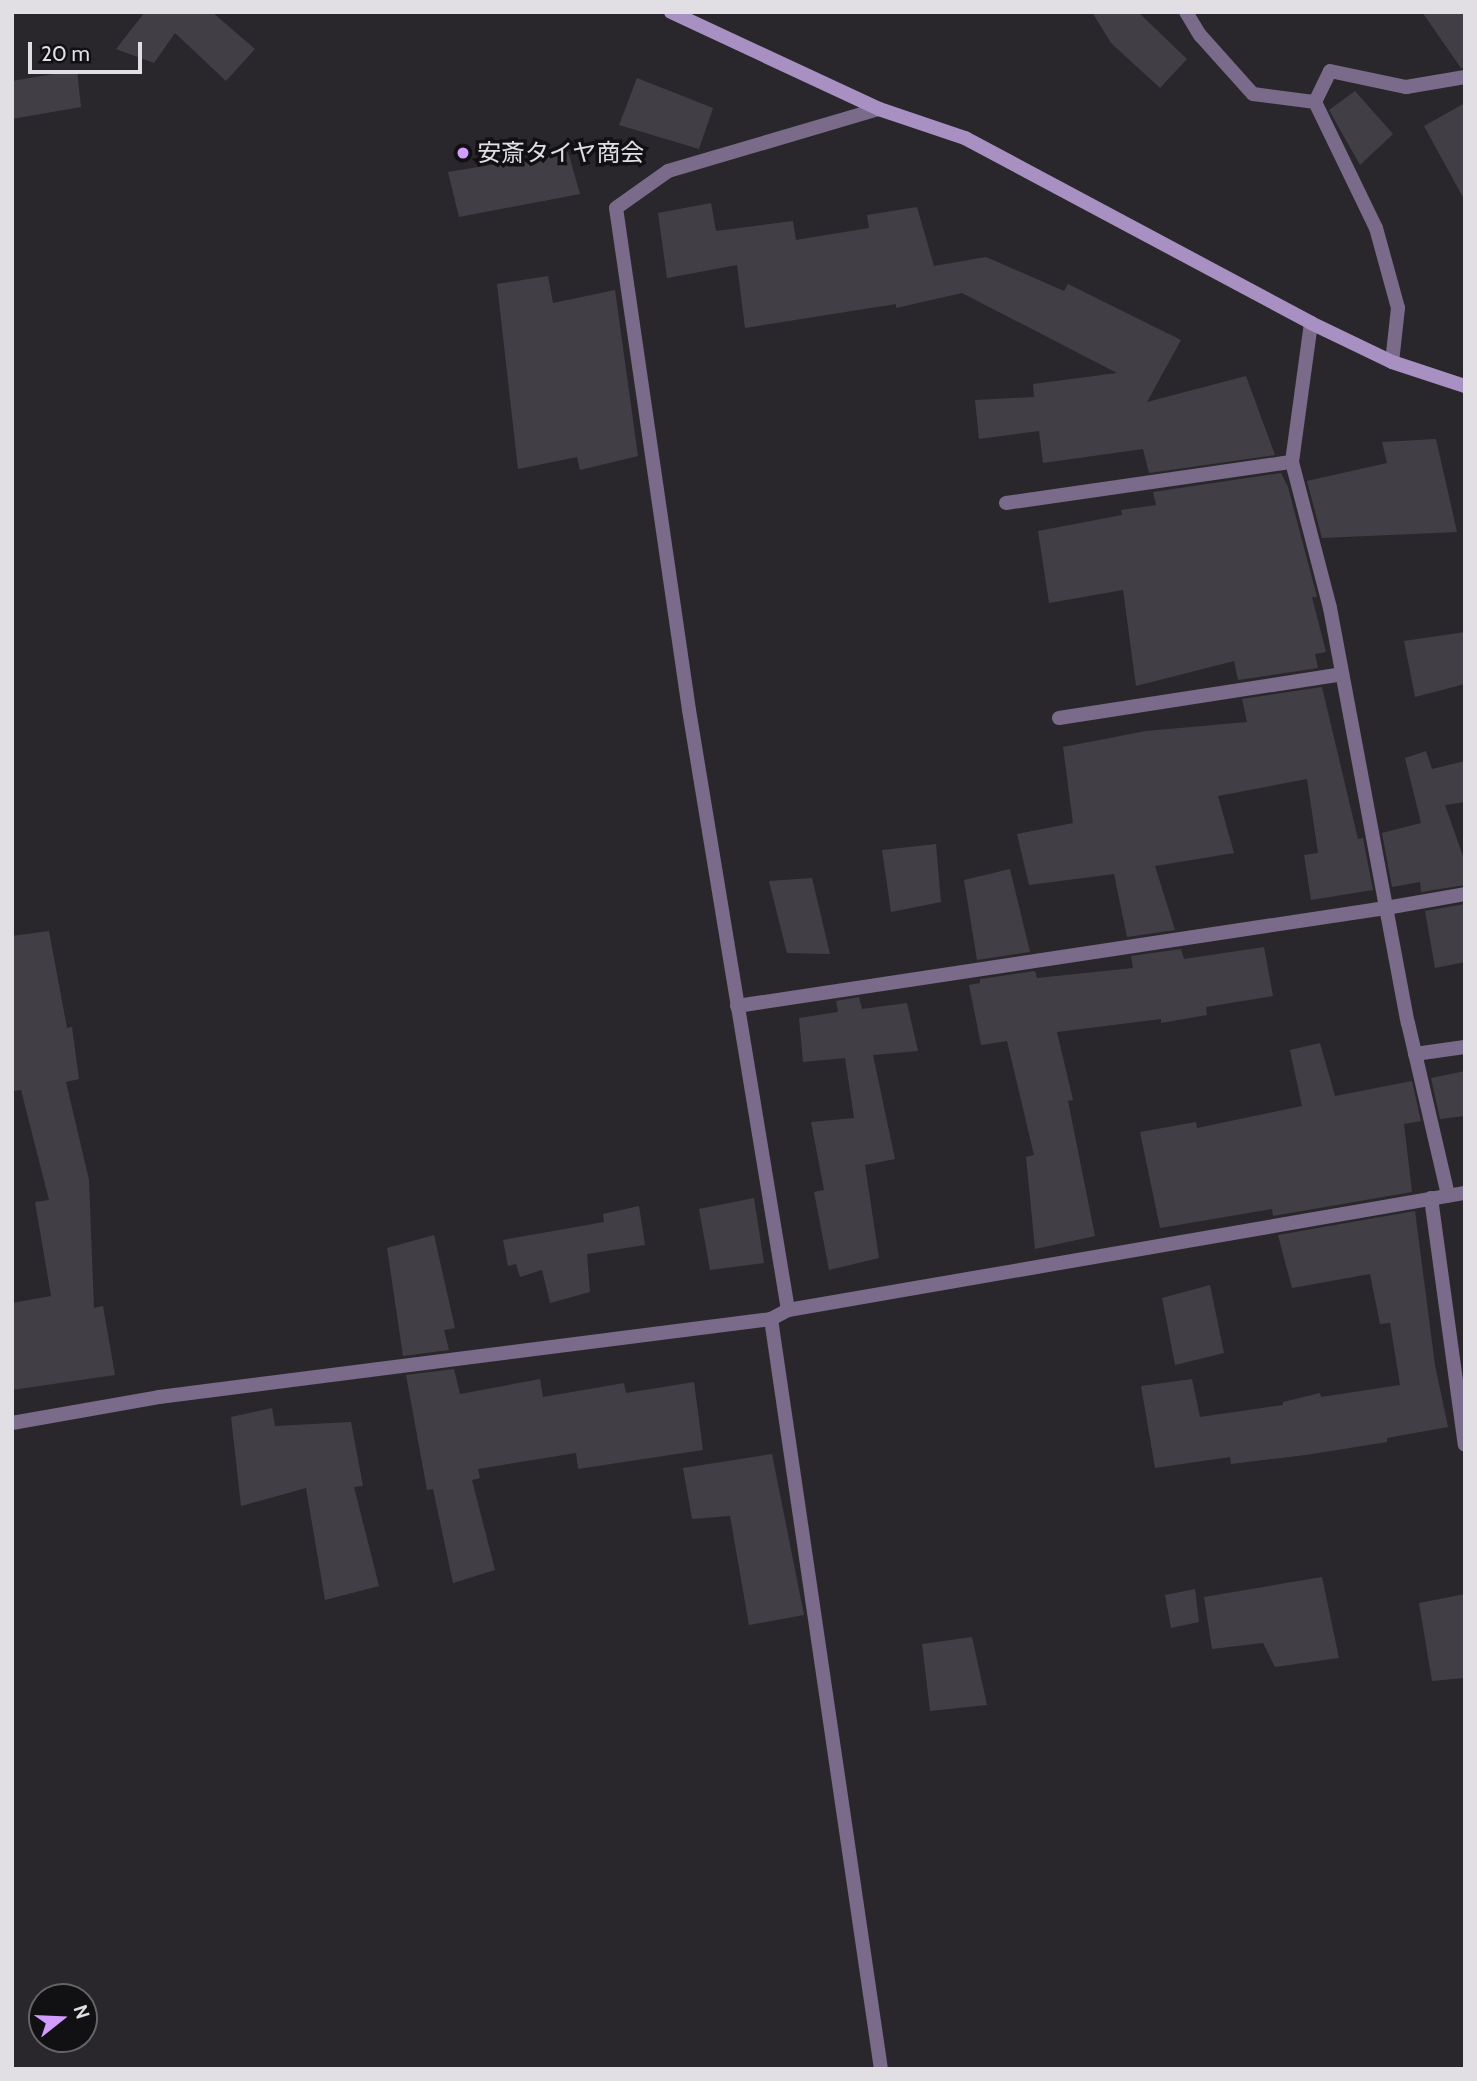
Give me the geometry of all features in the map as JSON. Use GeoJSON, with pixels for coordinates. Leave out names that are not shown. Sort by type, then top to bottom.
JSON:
{"type":"FeatureCollection","features":[{"type":"Feature","properties":{"kind":"street"},"geometry":{"type":"LineString","coordinates":[[671,12],[879,109],[965,138],[1311,323],[1392,362],[1465,386]]}},
{"type":"Feature","properties":{"kind":"street"},"geometry":{"type":"LineString","coordinates":[[1186,12],[1200,35],[1253,94],[1315,102]]}},
{"type":"Feature","properties":{"kind":"street"},"geometry":{"type":"LineString","coordinates":[[1315,102],[1330,71],[1406,87],[1465,77]]}},
{"type":"Feature","properties":{"kind":"street"},"geometry":{"type":"LineString","coordinates":[[1315,102],[1376,228],[1398,309],[1392,362]]}},
{"type":"Feature","properties":{"kind":"street"},"geometry":{"type":"LineString","coordinates":[[788,1310],[689,710],[616,208],[668,171],[879,109]]}},
{"type":"Feature","properties":{"kind":"street"},"geometry":{"type":"LineString","coordinates":[[1311,323],[1292,462],[1330,608],[1415,1054],[1448,1195]]}},
{"type":"Feature","properties":{"kind":"street"},"geometry":{"type":"LineString","coordinates":[[1006,503],[1292,462]]}},
{"type":"Feature","properties":{"kind":"street"},"geometry":{"type":"LineString","coordinates":[[1059,718],[1342,674]]}},
{"type":"Feature","properties":{"kind":"street"},"geometry":{"type":"LineString","coordinates":[[737,1006],[1465,894]]}},
{"type":"Feature","properties":{"kind":"street"},"geometry":{"type":"LineString","coordinates":[[1415,1054],[1465,1046]]}},
{"type":"Feature","properties":{"kind":"street"},"geometry":{"type":"LineString","coordinates":[[12,1423],[159,1397],[771,1319],[788,1310],[1465,1193]]}},
{"type":"Feature","properties":{"kind":"street"},"geometry":{"type":"LineString","coordinates":[[1431,1198],[1464,1435]]}},
{"type":"Feature","properties":{"kind":"street"},"geometry":{"type":"LineString","coordinates":[[771,1319],[881,2069]]}},
{"type":"Feature","properties":{"kind":"building"},"geometry":{"type":"Polygon","coordinates":[[[145,12],[212,12],[255,49],[226,81],[175,33],[154,63],[116,49],[145,12]]]}},
{"type":"Feature","properties":{"kind":"building"},"geometry":{"type":"Polygon","coordinates":[[[1092,12],[1138,12],[1187,59],[1160,88],[1111,43],[1092,12]]]}},
{"type":"Feature","properties":{"kind":"building"},"geometry":{"type":"Polygon","coordinates":[[[1422,12],[1465,12],[1465,68],[1461,68],[1422,12]]]}},
{"type":"Feature","properties":{"kind":"building"},"geometry":{"type":"Polygon","coordinates":[[[77,70],[81,107],[12,119],[12,81],[77,70]]]}},
{"type":"Feature","properties":{"kind":"building"},"geometry":{"type":"Polygon","coordinates":[[[637,78],[713,108],[699,149],[619,125],[637,78]]]}},
{"type":"Feature","properties":{"kind":"building"},"geometry":{"type":"Polygon","coordinates":[[[1355,91],[1393,134],[1360,165],[1329,110],[1355,91]]]}},
{"type":"Feature","properties":{"kind":"building"},"geometry":{"type":"Polygon","coordinates":[[[1465,103],[1465,201],[1424,126],[1465,103]]]}},
{"type":"Feature","properties":{"kind":"building"},"geometry":{"type":"Polygon","coordinates":[[[568,152],[580,194],[459,217],[448,172],[568,152]]]}},
{"type":"Feature","properties":{"kind":"building"},"geometry":{"type":"Polygon","coordinates":[[[711,203],[716,231],[793,221],[796,240],[869,228],[867,215],[917,207],[934,266],[986,257],[1064,291],[1068,284],[1181,340],[1147,402],[1246,376],[1275,455],[1149,473],[1143,449],[1043,463],[1039,431],[979,439],[975,400],[1034,397],[1033,384],[1117,373],[962,293],[896,308],[896,304],[745,328],[737,265],[667,278],[658,213],[711,203]]]}},
{"type":"Feature","properties":{"kind":"building"},"geometry":{"type":"Polygon","coordinates":[[[548,276],[553,303],[615,290],[638,456],[580,470],[577,457],[518,469],[497,284],[548,276]]]}},
{"type":"Feature","properties":{"kind":"building"},"geometry":{"type":"Polygon","coordinates":[[[1436,439],[1457,532],[1322,538],[1307,481],[1387,463],[1382,442],[1436,439]]]}},
{"type":"Feature","properties":{"kind":"building"},"geometry":{"type":"Polygon","coordinates":[[[1281,473],[1288,487],[1317,597],[1312,597],[1326,652],[1315,654],[1318,668],[1238,680],[1234,661],[1136,686],[1123,590],[1049,603],[1038,531],[1122,515],[1121,510],[1156,505],[1153,492],[1281,473]]]}},
{"type":"Feature","properties":{"kind":"building"},"geometry":{"type":"Polygon","coordinates":[[[1465,632],[1465,684],[1415,697],[1404,641],[1465,632]]]}},
{"type":"Feature","properties":{"kind":"building"},"geometry":{"type":"Polygon","coordinates":[[[1322,687],[1358,839],[1363,838],[1373,890],[1311,900],[1304,855],[1318,853],[1307,779],[1218,796],[1234,853],[1155,866],[1175,930],[1127,937],[1114,874],[1029,885],[1017,834],[1073,823],[1063,747],[1146,731],[1247,722],[1242,699],[1322,687]]]}},
{"type":"Feature","properties":{"kind":"building"},"geometry":{"type":"Polygon","coordinates":[[[1426,751],[1432,769],[1465,761],[1465,802],[1445,805],[1465,862],[1465,885],[1421,892],[1420,882],[1392,887],[1382,833],[1421,823],[1405,758],[1426,751]]]}},
{"type":"Feature","properties":{"kind":"building"},"geometry":{"type":"Polygon","coordinates":[[[936,844],[941,902],[891,912],[882,850],[936,844]]]}},
{"type":"Feature","properties":{"kind":"building"},"geometry":{"type":"Polygon","coordinates":[[[1010,869],[1030,952],[977,960],[964,880],[1010,869]]]}},
{"type":"Feature","properties":{"kind":"building"},"geometry":{"type":"Polygon","coordinates":[[[812,878],[830,954],[787,953],[769,881],[812,878]]]}},
{"type":"Feature","properties":{"kind":"building"},"geometry":{"type":"Polygon","coordinates":[[[1465,904],[1465,962],[1435,968],[1425,911],[1465,904]]]}},
{"type":"Feature","properties":{"kind":"building"},"geometry":{"type":"Polygon","coordinates":[[[49,931],[67,1028],[72,1027],[79,1079],[66,1082],[89,1180],[94,1308],[103,1306],[115,1375],[12,1390],[12,1303],[51,1296],[35,1202],[49,1200],[21,1090],[12,1091],[12,936],[49,931]]]}},
{"type":"Feature","properties":{"kind":"building"},"geometry":{"type":"Polygon","coordinates":[[[1264,947],[1273,996],[1206,1007],[1207,1015],[1161,1023],[1161,1019],[1057,1032],[1073,1100],[1068,1101],[1095,1236],[1035,1249],[1026,1157],[1034,1155],[1007,1041],[981,1045],[969,985],[980,983],[980,979],[1035,971],[1037,978],[1133,968],[1131,956],[1181,949],[1184,959],[1264,947]]]}},
{"type":"Feature","properties":{"kind":"building"},"geometry":{"type":"Polygon","coordinates":[[[859,997],[862,1009],[907,1003],[918,1051],[873,1055],[895,1159],[865,1165],[879,1258],[829,1270],[814,1192],[824,1190],[811,1122],[854,1118],[845,1058],[803,1062],[799,1018],[838,1012],[836,1001],[859,997]]]}},
{"type":"Feature","properties":{"kind":"building"},"geometry":{"type":"Polygon","coordinates":[[[1320,1043],[1335,1096],[1412,1081],[1421,1121],[1404,1124],[1412,1192],[1273,1216],[1272,1209],[1160,1228],[1140,1132],[1196,1122],[1197,1128],[1302,1106],[1290,1050],[1320,1043]]]}},
{"type":"Feature","properties":{"kind":"building"},"geometry":{"type":"Polygon","coordinates":[[[1465,1071],[1465,1116],[1440,1119],[1431,1078],[1465,1071]]]}},
{"type":"Feature","properties":{"kind":"building"},"geometry":{"type":"Polygon","coordinates":[[[754,1198],[764,1263],[710,1270],[699,1209],[754,1198]]]}},
{"type":"Feature","properties":{"kind":"building"},"geometry":{"type":"Polygon","coordinates":[[[639,1206],[645,1245],[587,1254],[590,1292],[550,1303],[542,1270],[520,1277],[516,1264],[508,1266],[503,1240],[604,1222],[603,1214],[639,1206]]]}},
{"type":"Feature","properties":{"kind":"building"},"geometry":{"type":"Polygon","coordinates":[[[1415,1211],[1435,1365],[1448,1427],[1387,1438],[1387,1442],[1306,1455],[1231,1464],[1230,1457],[1155,1468],[1141,1386],[1192,1379],[1200,1417],[1283,1405],[1283,1402],[1320,1393],[1321,1397],[1400,1385],[1390,1323],[1380,1324],[1370,1274],[1292,1288],[1278,1235],[1415,1211]]]}},
{"type":"Feature","properties":{"kind":"building"},"geometry":{"type":"Polygon","coordinates":[[[434,1235],[455,1328],[444,1330],[449,1350],[403,1356],[387,1248],[434,1235]]]}},
{"type":"Feature","properties":{"kind":"building"},"geometry":{"type":"Polygon","coordinates":[[[1210,1285],[1224,1353],[1175,1365],[1162,1298],[1210,1285]]]}},
{"type":"Feature","properties":{"kind":"building"},"geometry":{"type":"Polygon","coordinates":[[[454,1369],[460,1394],[540,1379],[543,1397],[624,1383],[626,1393],[694,1382],[703,1450],[578,1469],[576,1453],[478,1469],[480,1478],[472,1480],[495,1570],[453,1583],[433,1489],[427,1490],[406,1375],[454,1369]]]}},
{"type":"Feature","properties":{"kind":"building"},"geometry":{"type":"Polygon","coordinates":[[[272,1408],[275,1426],[351,1422],[363,1486],[354,1487],[379,1586],[325,1600],[306,1488],[241,1506],[231,1417],[272,1408]]]}},
{"type":"Feature","properties":{"kind":"building"},"geometry":{"type":"Polygon","coordinates":[[[772,1454],[804,1615],[749,1625],[730,1516],[692,1519],[683,1468],[772,1454]]]}},
{"type":"Feature","properties":{"kind":"building"},"geometry":{"type":"Polygon","coordinates":[[[1322,1577],[1339,1658],[1275,1667],[1263,1643],[1212,1649],[1204,1597],[1322,1577]]]}},
{"type":"Feature","properties":{"kind":"building"},"geometry":{"type":"Polygon","coordinates":[[[1195,1589],[1199,1622],[1171,1628],[1165,1595],[1195,1589]]]}},
{"type":"Feature","properties":{"kind":"building"},"geometry":{"type":"Polygon","coordinates":[[[1465,1594],[1465,1678],[1432,1681],[1419,1603],[1465,1594]]]}},
{"type":"Feature","properties":{"kind":"building"},"geometry":{"type":"Polygon","coordinates":[[[972,1637],[987,1705],[930,1711],[922,1644],[972,1637]]]}},
{"type":"Feature","properties":{"kind":"place","name":"安斎タイヤ商会"},"geometry":{"type":"Point","coordinates":[463,153]}}]}
